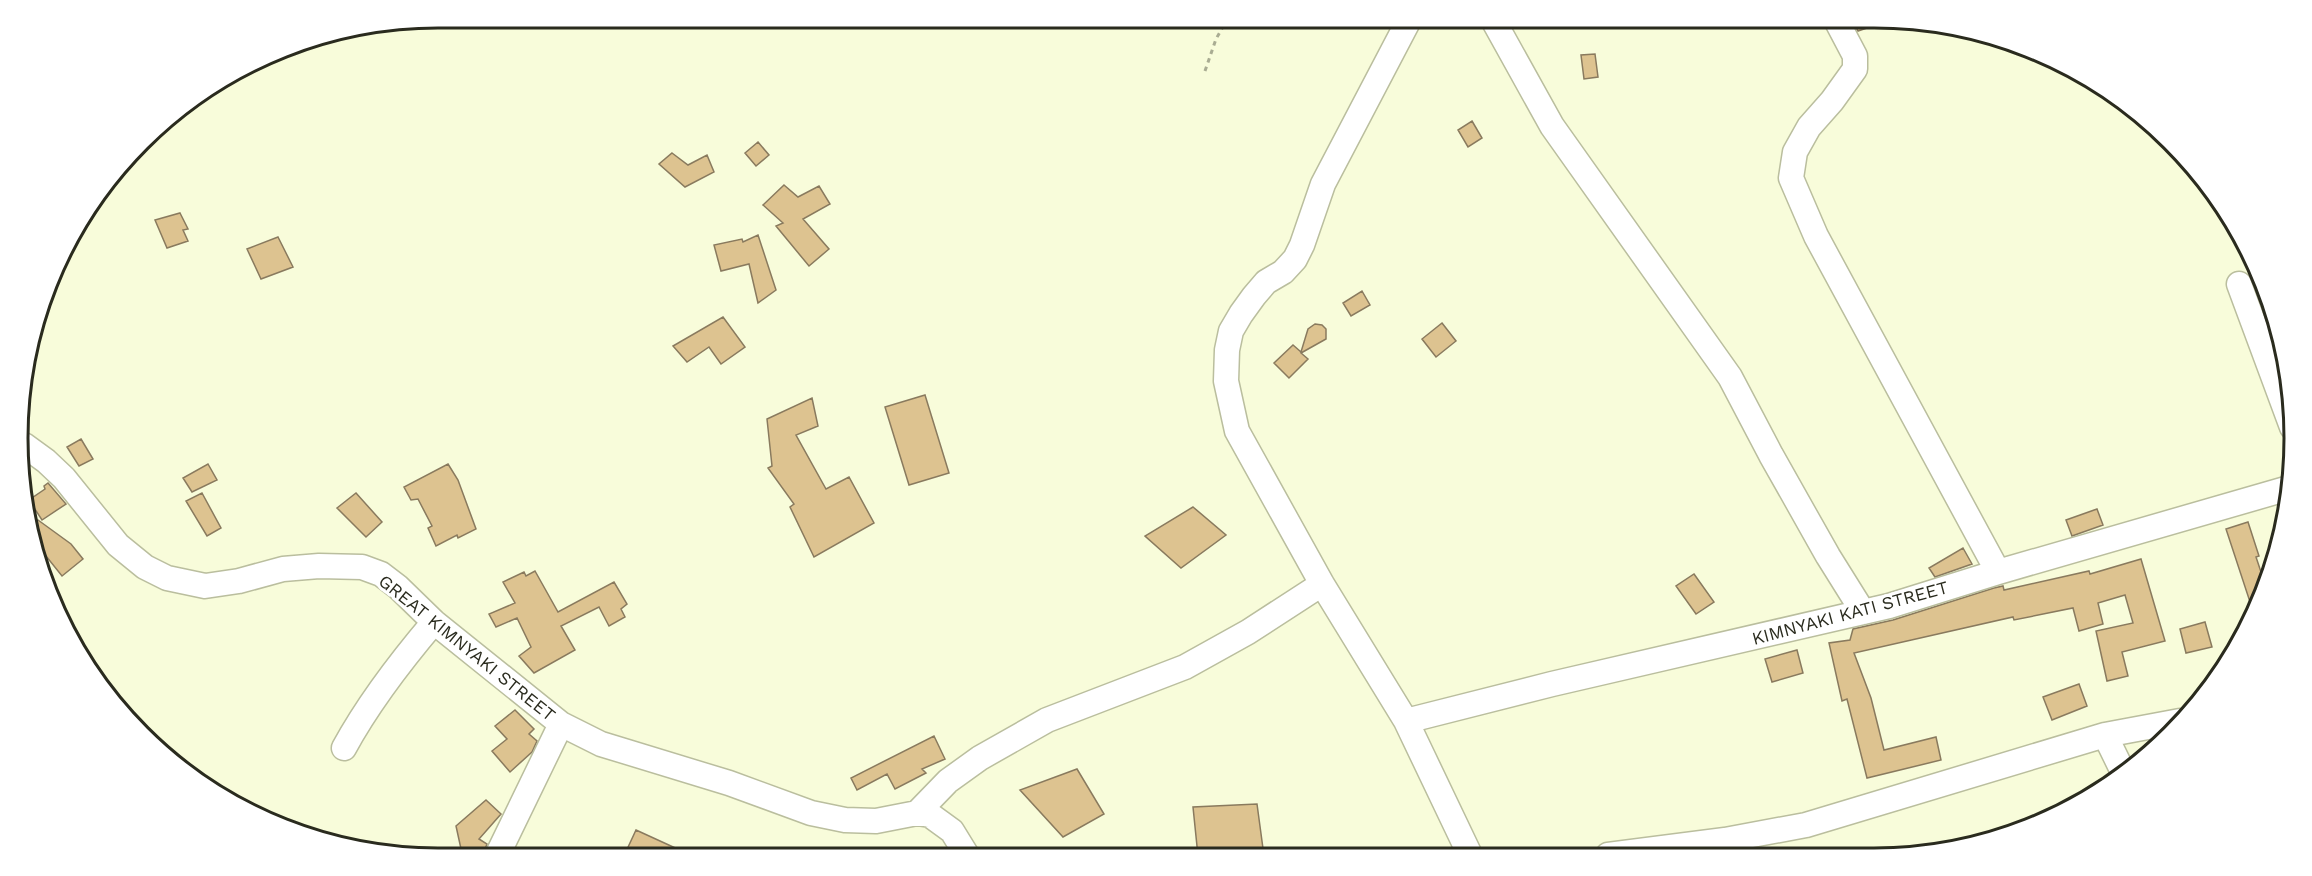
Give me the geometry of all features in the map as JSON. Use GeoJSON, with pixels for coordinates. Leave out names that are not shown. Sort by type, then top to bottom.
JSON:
{"type":"FeatureCollection","features":[{"type":"Feature","properties":{"kind":"street"},"geometry":{"type":"LineString","coordinates":[[1405,28],[1323,184],[1295,259],[1282,272],[1266,282],[1240,314],[1231,331],[1227,350],[1226,381],[1237,431],[1322,584],[1406,721],[1467,848]]}},
{"type":"Feature","properties":{"kind":"street"},"geometry":{"type":"LineString","coordinates":[[1498,28],[1558,134],[1730,377],[1828,556],[1863,612]]}},
{"type":"Feature","properties":{"kind":"street"},"geometry":{"type":"LineString","coordinates":[[1840,28],[1855,56],[1855,69],[1832,101],[1809,127],[1795,152],[1791,178],[1816,236],[1998,572]]}},
{"type":"Feature","properties":{"kind":"street"},"geometry":{"type":"LineString","coordinates":[[2240,284],[2282,398]]}},
{"type":"Feature","properties":{"kind":"street","name":"GREAT KIMNYAKI STREET"},"geometry":{"type":"LineString","coordinates":[[28,448],[46,460],[64,478],[118,545],[145,567],[167,578],[205,586],[283,569],[319,566],[362,567],[381,574],[398,587],[434,622],[561,724],[602,744],[729,783],[811,813],[845,820],[876,821],[917,813]]}},
{"type":"Feature","properties":{"kind":"street","name":"KIMNYAKI KATI STREET"},"geometry":{"type":"LineString","coordinates":[[1406,721],[1889,606],[2280,491]]}},
{"type":"Feature","properties":{"kind":"street"},"geometry":{"type":"LineString","coordinates":[[917,813],[948,780],[990,752],[1047,720],[1185,667],[1257,626],[1322,584]]}},
{"type":"Feature","properties":{"kind":"street"},"geometry":{"type":"LineString","coordinates":[[344,748],[382,688],[434,622]]}},
{"type":"Feature","properties":{"kind":"street"},"geometry":{"type":"LineString","coordinates":[[1663,848],[1725,840],[1806,825],[2105,735],[2168,723]]}},
{"type":"Feature","properties":{"kind":"street"},"geometry":{"type":"LineString","coordinates":[[501,848],[561,724]]}},
{"type":"Feature","properties":{"kind":"street"},"geometry":{"type":"LineString","coordinates":[[2105,735],[2120,765]]}},
{"type":"Feature","properties":{"kind":"street"},"geometry":{"type":"LineString","coordinates":[[917,813],[930,815],[943,823],[952,831],[962,848]]}},
{"type":"Feature","properties":{"kind":"path"},"geometry":{"type":"LineString","coordinates":[[1205,71],[1222,28]]}},
{"type":"Feature","properties":{"kind":"building"},"geometry":{"type":"Polygon","coordinates":[[[1595,54],[1598,77],[1584,79],[1581,55],[1595,54]]]}},
{"type":"Feature","properties":{"kind":"building"},"geometry":{"type":"Polygon","coordinates":[[[1472,121],[1482,138],[1468,147],[1458,130],[1472,121]]]}},
{"type":"Feature","properties":{"kind":"building"},"geometry":{"type":"Polygon","coordinates":[[[758,142],[769,155],[756,166],[745,153],[758,142]]]}},
{"type":"Feature","properties":{"kind":"building"},"geometry":{"type":"Polygon","coordinates":[[[672,153],[688,165],[707,155],[714,172],[685,187],[659,164],[672,153]]]}},
{"type":"Feature","properties":{"kind":"building"},"geometry":{"type":"Polygon","coordinates":[[[784,185],[798,197],[819,186],[830,204],[803,219],[829,249],[809,266],[776,226],[783,223],[763,205],[784,185]]]}},
{"type":"Feature","properties":{"kind":"building"},"geometry":{"type":"Polygon","coordinates":[[[180,213],[188,229],[183,230],[188,241],[167,248],[155,220],[180,213]]]}},
{"type":"Feature","properties":{"kind":"building"},"geometry":{"type":"Polygon","coordinates":[[[758,235],[776,290],[758,303],[749,264],[721,271],[714,245],[742,239],[743,242],[758,235]]]}},
{"type":"Feature","properties":{"kind":"building"},"geometry":{"type":"Polygon","coordinates":[[[278,237],[293,267],[261,279],[247,249],[278,237]]]}},
{"type":"Feature","properties":{"kind":"building"},"geometry":{"type":"Polygon","coordinates":[[[1362,291],[1370,305],[1351,316],[1343,303],[1362,291]]]}},
{"type":"Feature","properties":{"kind":"building"},"geometry":{"type":"Polygon","coordinates":[[[723,317],[745,347],[721,364],[709,347],[687,362],[673,346],[723,317]]]}},
{"type":"Feature","properties":{"kind":"building"},"geometry":{"type":"Polygon","coordinates":[[[1442,323],[1456,341],[1436,357],[1422,339],[1442,323]]]}},
{"type":"Feature","properties":{"kind":"building"},"geometry":{"type":"Polygon","coordinates":[[[1315,324],[1322,325],[1326,329],[1326,339],[1301,353],[1308,359],[1289,378],[1274,363],[1293,345],[1301,352],[1308,329],[1315,324]]]}},
{"type":"Feature","properties":{"kind":"building"},"geometry":{"type":"Polygon","coordinates":[[[925,395],[949,473],[909,485],[885,407],[925,395]]]}},
{"type":"Feature","properties":{"kind":"building"},"geometry":{"type":"Polygon","coordinates":[[[812,398],[818,426],[796,435],[826,489],[849,477],[874,523],[814,557],[790,507],[794,504],[768,468],[772,466],[767,419],[812,398]]]}},
{"type":"Feature","properties":{"kind":"building"},"geometry":{"type":"Polygon","coordinates":[[[81,439],[93,459],[79,466],[67,447],[81,439]]]}},
{"type":"Feature","properties":{"kind":"building"},"geometry":{"type":"Polygon","coordinates":[[[208,464],[217,480],[192,492],[183,478],[208,464]]]}},
{"type":"Feature","properties":{"kind":"building"},"geometry":{"type":"Polygon","coordinates":[[[448,464],[458,480],[476,529],[458,538],[457,535],[436,546],[428,528],[432,526],[418,499],[411,500],[404,487],[448,464]]]}},
{"type":"Feature","properties":{"kind":"building"},"geometry":{"type":"Polygon","coordinates":[[[48,483],[66,504],[42,520],[35,509],[33,497],[45,489],[44,486],[48,483]]]}},
{"type":"Feature","properties":{"kind":"building"},"geometry":{"type":"Polygon","coordinates":[[[202,493],[221,528],[207,536],[186,501],[202,493]]]}},
{"type":"Feature","properties":{"kind":"building"},"geometry":{"type":"Polygon","coordinates":[[[356,493],[382,522],[366,537],[337,508],[356,493]]]}},
{"type":"Feature","properties":{"kind":"building"},"geometry":{"type":"Polygon","coordinates":[[[1193,507],[1226,535],[1181,568],[1145,536],[1193,507]]]}},
{"type":"Feature","properties":{"kind":"building"},"geometry":{"type":"Polygon","coordinates":[[[2097,509],[2103,525],[2072,536],[2066,520],[2097,509]]]}},
{"type":"Feature","properties":{"kind":"building"},"geometry":{"type":"Polygon","coordinates":[[[38,520],[71,544],[83,559],[62,576],[46,555],[38,520]]]}},
{"type":"Feature","properties":{"kind":"building"},"geometry":{"type":"Polygon","coordinates":[[[2248,522],[2259,556],[2256,557],[2261,572],[2250,600],[2226,529],[2248,522]]]}},
{"type":"Feature","properties":{"kind":"building"},"geometry":{"type":"Polygon","coordinates":[[[1963,548],[1972,564],[1935,577],[1929,568],[1963,548]]]}},
{"type":"Feature","properties":{"kind":"building"},"geometry":{"type":"Polygon","coordinates":[[[2141,559],[2165,641],[2122,652],[2128,676],[2107,681],[2096,631],[2133,623],[2125,595],[2098,603],[2103,624],[2079,631],[2073,608],[2014,620],[2013,617],[1854,653],[1871,698],[1884,750],[1936,737],[1941,760],[1867,778],[1847,699],[1842,701],[1829,643],[1850,640],[1853,629],[1893,620],[1994,588],[2003,586],[2004,590],[2089,571],[2090,574],[2141,559]]]}},
{"type":"Feature","properties":{"kind":"building"},"geometry":{"type":"Polygon","coordinates":[[[535,571],[558,612],[614,582],[627,604],[621,609],[625,617],[609,626],[599,607],[561,626],[575,650],[534,673],[519,656],[531,647],[517,618],[496,627],[489,614],[515,603],[503,582],[524,572],[526,576],[535,571]]]}},
{"type":"Feature","properties":{"kind":"building"},"geometry":{"type":"Polygon","coordinates":[[[1694,574],[1714,602],[1696,614],[1676,586],[1694,574]]]}},
{"type":"Feature","properties":{"kind":"building"},"geometry":{"type":"Polygon","coordinates":[[[2205,622],[2212,647],[2186,653],[2180,629],[2205,622]]]}},
{"type":"Feature","properties":{"kind":"building"},"geometry":{"type":"Polygon","coordinates":[[[1797,650],[1803,673],[1772,682],[1765,659],[1797,650]]]}},
{"type":"Feature","properties":{"kind":"building"},"geometry":{"type":"Polygon","coordinates":[[[2079,684],[2087,706],[2052,720],[2043,697],[2079,684]]]}},
{"type":"Feature","properties":{"kind":"building"},"geometry":{"type":"Polygon","coordinates":[[[515,710],[534,729],[529,734],[537,741],[532,752],[510,772],[492,751],[507,739],[495,726],[515,710]]]}},
{"type":"Feature","properties":{"kind":"building"},"geometry":{"type":"Polygon","coordinates":[[[934,736],[945,759],[922,769],[926,773],[895,789],[887,774],[857,790],[851,778],[934,736]]]}},
{"type":"Feature","properties":{"kind":"building"},"geometry":{"type":"Polygon","coordinates":[[[1077,769],[1104,814],[1063,837],[1020,790],[1077,769]]]}},
{"type":"Feature","properties":{"kind":"building"},"geometry":{"type":"Polygon","coordinates":[[[486,800],[501,814],[479,839],[487,844],[486,848],[461,848],[456,826],[486,800]]]}},
{"type":"Feature","properties":{"kind":"building"},"geometry":{"type":"Polygon","coordinates":[[[1257,804],[1263,848],[1197,848],[1193,807],[1257,804]]]}},
{"type":"Feature","properties":{"kind":"building"},"geometry":{"type":"Polygon","coordinates":[[[636,830],[675,848],[628,848],[636,830]]]}}]}
